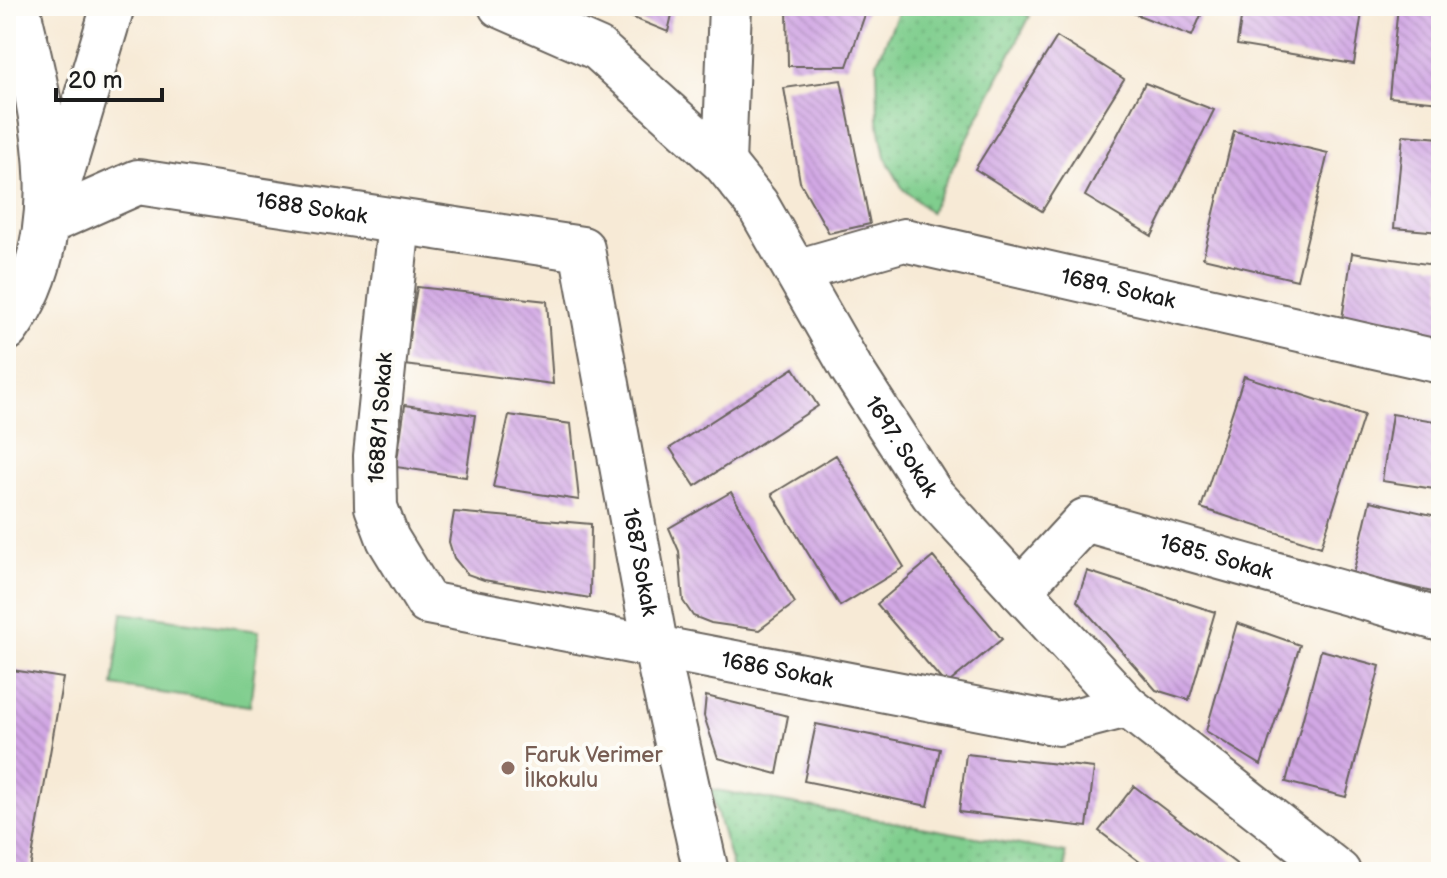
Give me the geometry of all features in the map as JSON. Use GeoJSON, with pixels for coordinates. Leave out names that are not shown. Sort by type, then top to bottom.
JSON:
{"type":"FeatureCollection","features":[{"type":"Feature","properties":{"kind":"street"},"geometry":{"type":"LineString","coordinates":[[17,6],[43,116],[48,222]]}},
{"type":"Feature","properties":{"kind":"street"},"geometry":{"type":"LineString","coordinates":[[6,329],[26,302],[113,6]]}},
{"type":"Feature","properties":{"kind":"street","name":"1697. Sokak"},"geometry":{"type":"LineString","coordinates":[[500,6],[598,49],[724,163],[757,204],[851,368],[932,494],[1127,706],[1339,872]]}},
{"type":"Feature","properties":{"kind":"street"},"geometry":{"type":"LineString","coordinates":[[724,163],[730,6]]}},
{"type":"Feature","properties":{"kind":"street","name":"1688 Sokak"},"geometry":{"type":"LineString","coordinates":[[48,222],[138,182],[582,249]]}},
{"type":"Feature","properties":{"kind":"street","name":"1688/1 Sokak"},"geometry":{"type":"LineString","coordinates":[[399,222],[375,456],[376,507],[388,539],[427,603]]}},
{"type":"Feature","properties":{"kind":"street","name":"1689. Sokak"},"geometry":{"type":"LineString","coordinates":[[796,271],[904,240],[1441,362]]}},
{"type":"Feature","properties":{"kind":"street","name":"1687 Sokak"},"geometry":{"type":"LineString","coordinates":[[582,249],[655,644],[706,872]]}},
{"type":"Feature","properties":{"kind":"street","name":"1685. Sokak"},"geometry":{"type":"LineString","coordinates":[[1020,590],[1085,520],[1441,620]]}},
{"type":"Feature","properties":{"kind":"street","name":"1686 Sokak"},"geometry":{"type":"LineString","coordinates":[[427,603],[655,644],[1058,724],[1127,706]]}},
{"type":"Feature","properties":{"kind":"green space"},"geometry":{"type":"Polygon","coordinates":[[[901,6],[1008,6],[1030,16],[930,212],[903,189],[885,157],[878,120],[877,62],[901,6]]]}},
{"type":"Feature","properties":{"kind":"green space"},"geometry":{"type":"Polygon","coordinates":[[[122,613],[259,631],[250,706],[113,686],[122,613]]]}},
{"type":"Feature","properties":{"kind":"green space"},"geometry":{"type":"Polygon","coordinates":[[[710,789],[1065,853],[1066,872],[734,872],[710,789]]]}},
{"type":"Feature","properties":{"kind":"building"},"geometry":{"type":"Polygon","coordinates":[[[604,6],[674,6],[668,32],[604,6]]]}},
{"type":"Feature","properties":{"kind":"building"},"geometry":{"type":"Polygon","coordinates":[[[787,6],[868,6],[847,66],[788,66],[787,6]]]}},
{"type":"Feature","properties":{"kind":"building"},"geometry":{"type":"Polygon","coordinates":[[[1115,6],[1205,6],[1192,36],[1115,6]]]}},
{"type":"Feature","properties":{"kind":"building"},"geometry":{"type":"Polygon","coordinates":[[[1243,6],[1363,6],[1354,64],[1237,45],[1243,6]]]}},
{"type":"Feature","properties":{"kind":"building"},"geometry":{"type":"Polygon","coordinates":[[[1398,6],[1441,6],[1441,102],[1389,97],[1398,6]]]}},
{"type":"Feature","properties":{"kind":"building"},"geometry":{"type":"Polygon","coordinates":[[[1057,37],[1124,79],[1042,211],[975,169],[1057,37]]]}},
{"type":"Feature","properties":{"kind":"building"},"geometry":{"type":"Polygon","coordinates":[[[841,80],[870,224],[829,233],[800,182],[784,88],[841,80]]]}},
{"type":"Feature","properties":{"kind":"building"},"geometry":{"type":"Polygon","coordinates":[[[1145,83],[1214,110],[1152,236],[1085,196],[1145,83]]]}},
{"type":"Feature","properties":{"kind":"building"},"geometry":{"type":"Polygon","coordinates":[[[1234,131],[1328,153],[1297,280],[1203,258],[1234,131]]]}},
{"type":"Feature","properties":{"kind":"building"},"geometry":{"type":"Polygon","coordinates":[[[1403,135],[1441,138],[1441,232],[1394,228],[1403,135]]]}},
{"type":"Feature","properties":{"kind":"building"},"geometry":{"type":"Polygon","coordinates":[[[1352,253],[1441,266],[1441,348],[1340,332],[1352,253]]]}},
{"type":"Feature","properties":{"kind":"building"},"geometry":{"type":"Polygon","coordinates":[[[417,287],[547,301],[553,384],[404,365],[417,287]]]}},
{"type":"Feature","properties":{"kind":"building"},"geometry":{"type":"Polygon","coordinates":[[[794,368],[818,406],[695,486],[670,448],[794,368]]]}},
{"type":"Feature","properties":{"kind":"building"},"geometry":{"type":"Polygon","coordinates":[[[1244,376],[1364,415],[1321,547],[1201,508],[1244,376]]]}},
{"type":"Feature","properties":{"kind":"building"},"geometry":{"type":"Polygon","coordinates":[[[405,405],[475,415],[466,477],[396,467],[405,405]]]}},
{"type":"Feature","properties":{"kind":"building"},"geometry":{"type":"Polygon","coordinates":[[[1392,414],[1441,422],[1441,490],[1382,481],[1392,414]]]}},
{"type":"Feature","properties":{"kind":"building"},"geometry":{"type":"Polygon","coordinates":[[[509,415],[571,424],[579,500],[493,487],[509,415]]]}},
{"type":"Feature","properties":{"kind":"building"},"geometry":{"type":"Polygon","coordinates":[[[836,455],[904,567],[840,606],[772,494],[836,455]]]}},
{"type":"Feature","properties":{"kind":"building"},"geometry":{"type":"Polygon","coordinates":[[[731,492],[795,603],[759,630],[711,623],[693,616],[683,601],[679,551],[669,528],[731,492]]]}},
{"type":"Feature","properties":{"kind":"building"},"geometry":{"type":"Polygon","coordinates":[[[1370,501],[1441,517],[1441,594],[1353,574],[1370,501]]]}},
{"type":"Feature","properties":{"kind":"building"},"geometry":{"type":"Polygon","coordinates":[[[454,512],[591,524],[590,598],[484,580],[467,574],[454,558],[449,542],[454,512]]]}},
{"type":"Feature","properties":{"kind":"building"},"geometry":{"type":"Polygon","coordinates":[[[933,557],[1002,639],[946,685],[877,604],[933,557]]]}},
{"type":"Feature","properties":{"kind":"building"},"geometry":{"type":"Polygon","coordinates":[[[1087,571],[1215,612],[1189,700],[1156,690],[1077,601],[1087,571]]]}},
{"type":"Feature","properties":{"kind":"building"},"geometry":{"type":"Polygon","coordinates":[[[1237,623],[1300,645],[1261,765],[1206,731],[1237,623]]]}},
{"type":"Feature","properties":{"kind":"building"},"geometry":{"type":"Polygon","coordinates":[[[1321,650],[1380,666],[1346,797],[1286,782],[1321,650]]]}},
{"type":"Feature","properties":{"kind":"building"},"geometry":{"type":"Polygon","coordinates":[[[12,670],[63,678],[30,869],[33,872],[6,872],[6,677],[11,678],[12,670]]]}},
{"type":"Feature","properties":{"kind":"building"},"geometry":{"type":"Polygon","coordinates":[[[706,696],[788,716],[777,774],[718,758],[704,716],[706,696]]]}},
{"type":"Feature","properties":{"kind":"building"},"geometry":{"type":"Polygon","coordinates":[[[816,724],[940,749],[928,806],[804,781],[816,724]]]}},
{"type":"Feature","properties":{"kind":"building"},"geometry":{"type":"Polygon","coordinates":[[[966,754],[1094,768],[1087,827],[959,812],[966,754]]]}},
{"type":"Feature","properties":{"kind":"building"},"geometry":{"type":"Polygon","coordinates":[[[1134,786],[1247,872],[1153,872],[1099,831],[1134,786]]]}},
{"type":"Feature","properties":{"kind":"place","name":"Faruk Verimer İlkokulu"},"geometry":{"type":"Point","coordinates":[508,768]}}]}
